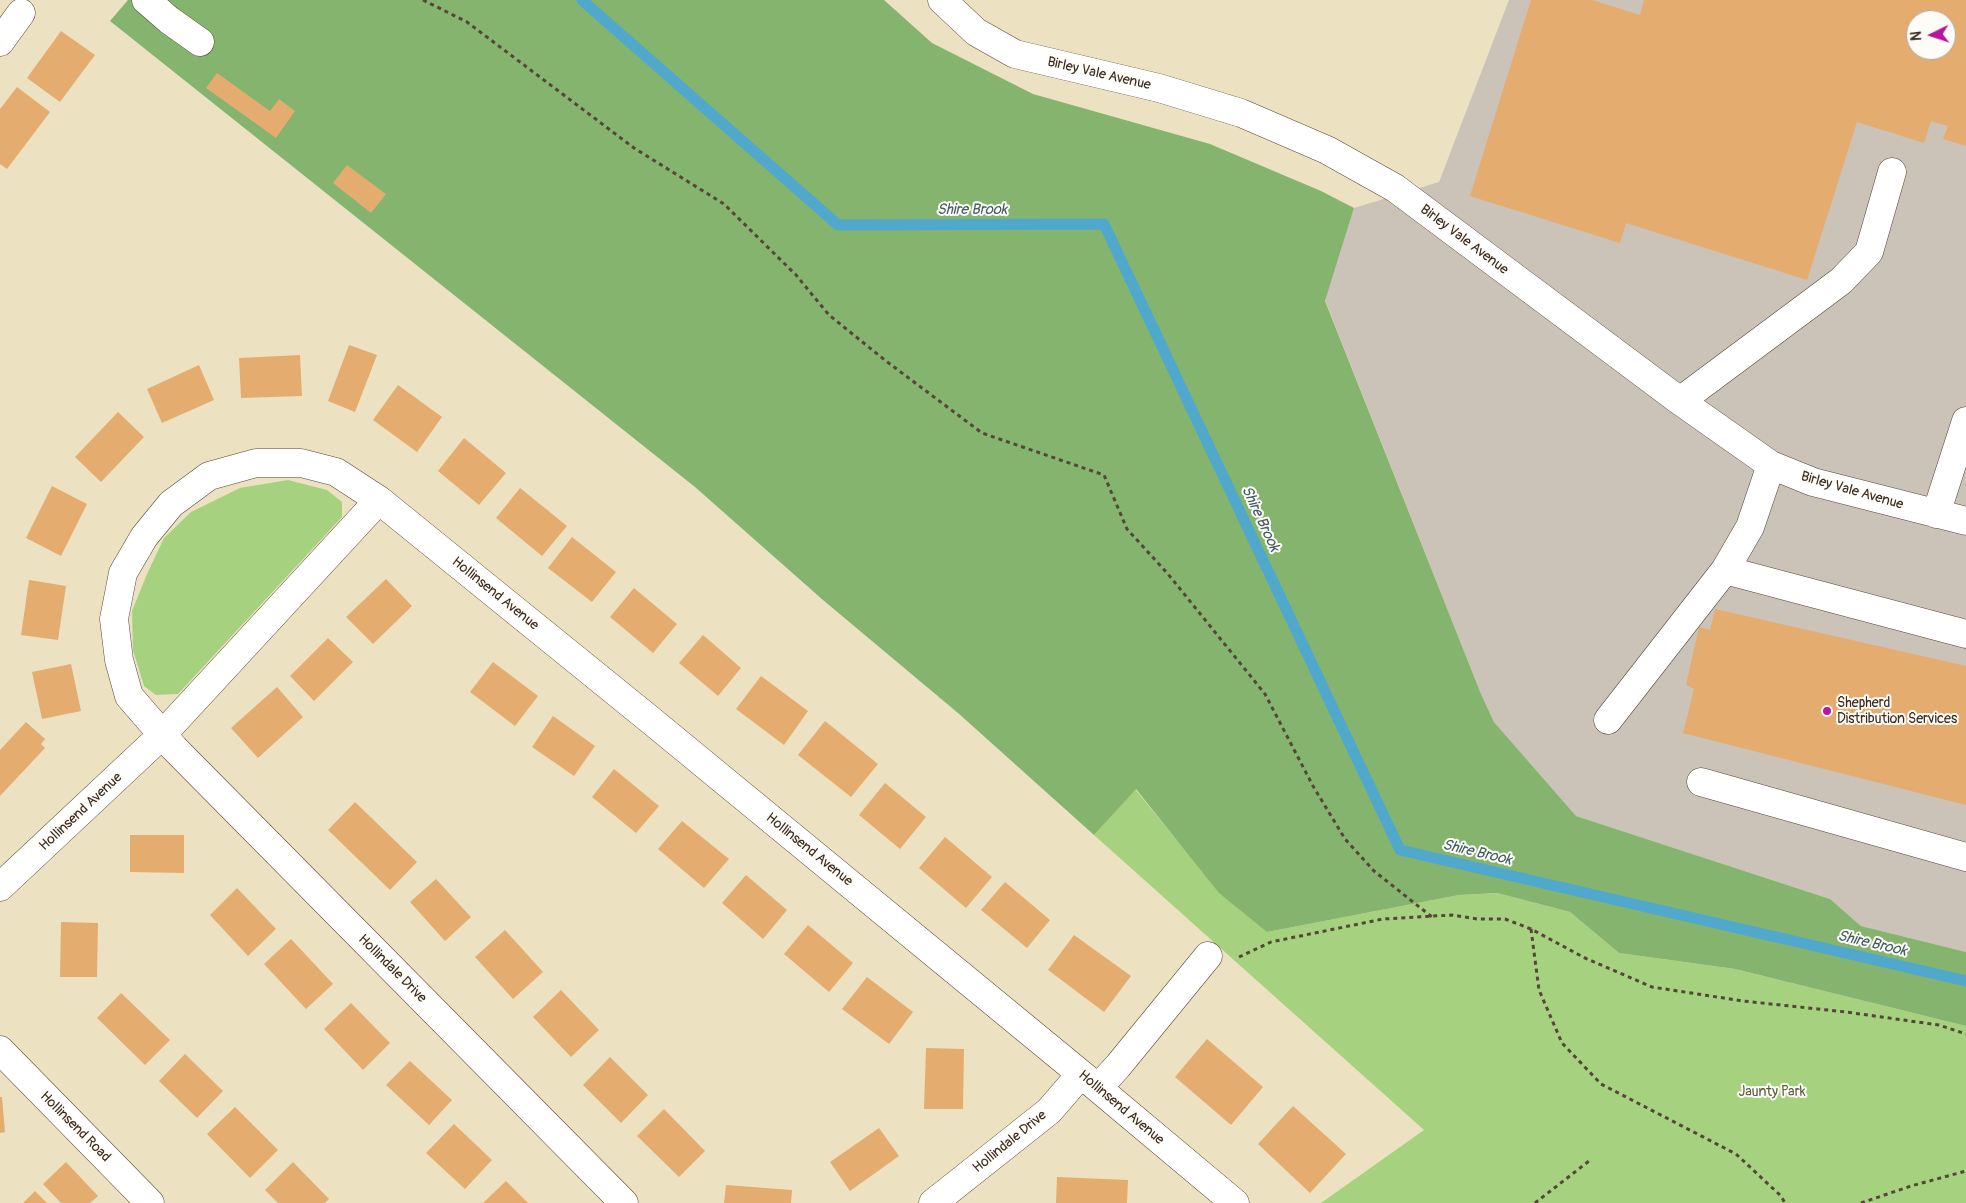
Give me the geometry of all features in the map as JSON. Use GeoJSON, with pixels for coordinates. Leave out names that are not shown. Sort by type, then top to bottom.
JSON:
{"type":"FeatureCollection","features":[{"type":"Feature","properties":{"kind":"street"},"geometry":{"type":"LineString","coordinates":[[146,0],[169,20],[200,42]]}},
{"type":"Feature","properties":{"kind":"street","name":"Birley Vale Avenue"},"geometry":{"type":"LineString","coordinates":[[942,0],[976,32],[1015,54],[1158,88],[1241,113],[1327,150],[1395,188],[1680,401],[1771,464],[1813,482],[1966,521]]}},
{"type":"Feature","properties":{"kind":"street"},"geometry":{"type":"LineString","coordinates":[[0,42],[21,13]]}},
{"type":"Feature","properties":{"kind":"street"},"geometry":{"type":"LineString","coordinates":[[1680,401],[1841,281],[1869,252],[1892,172]]}},
{"type":"Feature","properties":{"kind":"street"},"geometry":{"type":"LineString","coordinates":[[1936,514],[1966,421]]}},
{"type":"Feature","properties":{"kind":"street","name":"Hollinsend Avenue"},"geometry":{"type":"LineString","coordinates":[[161,736],[129,696],[119,660],[114,619],[123,573],[144,536],[172,504],[209,476],[256,463],[300,464],[336,472],[380,500],[1090,1081],[1235,1203]]}},
{"type":"Feature","properties":{"kind":"street"},"geometry":{"type":"LineString","coordinates":[[1608,720],[1724,570],[1750,527],[1771,464]]}},
{"type":"Feature","properties":{"kind":"street","name":"Hollinsend Avenue"},"geometry":{"type":"LineString","coordinates":[[0,888],[161,736],[380,500]]}},
{"type":"Feature","properties":{"kind":"street"},"geometry":{"type":"LineString","coordinates":[[1724,570],[1966,634]]}},
{"type":"Feature","properties":{"kind":"street","name":"Hollindale Drive"},"geometry":{"type":"LineString","coordinates":[[161,736],[624,1203]]}},
{"type":"Feature","properties":{"kind":"street"},"geometry":{"type":"LineString","coordinates":[[1701,782],[1966,857]]}},
{"type":"Feature","properties":{"kind":"street","name":"Hollindale Drive"},"geometry":{"type":"LineString","coordinates":[[933,1203],[1049,1111],[1090,1081],[1118,1066],[1208,956]]}},
{"type":"Feature","properties":{"kind":"street","name":"Hollinsend Road"},"geometry":{"type":"LineString","coordinates":[[0,1050],[150,1203]]}},
{"type":"Feature","properties":{"kind":"path"},"geometry":{"type":"LineString","coordinates":[[423,0],[466,22],[634,148],[724,204],[796,275],[829,315],[886,361],[982,433],[1104,475],[1127,529],[1168,574],[1265,694],[1313,786],[1345,839],[1374,871],[1432,917]]}},
{"type":"Feature","properties":{"kind":"path"},"geometry":{"type":"LineString","coordinates":[[1235,959],[1271,942],[1383,919],[1452,915],[1477,919],[1506,919],[1531,929],[1585,958],[1652,987],[1743,1001],[1846,1012],[1939,1025],[1966,1034]]}},
{"type":"Feature","properties":{"kind":"path"},"geometry":{"type":"LineString","coordinates":[[1531,929],[1539,990],[1562,1042],[1601,1084],[1736,1154],[1781,1196],[1784,1203]]}},
{"type":"Feature","properties":{"kind":"path"},"geometry":{"type":"LineString","coordinates":[[1535,1203],[1589,1161]]}},
{"type":"Feature","properties":{"kind":"path"},"geometry":{"type":"LineString","coordinates":[[1861,1203],[1911,1186],[1966,1171]]}},
{"type":"Feature","properties":{"kind":"shaded area"},"geometry":{"type":"Polygon","coordinates":[[[1509,0],[1966,0],[1966,952],[1861,926],[1830,899],[1576,816],[1494,722],[1481,694],[1325,300],[1354,208],[1439,182],[1509,0]]]}},
{"type":"Feature","properties":{"kind":"green space"},"geometry":{"type":"Polygon","coordinates":[[[128,0],[884,0],[932,43],[1033,94],[1210,144],[1321,191],[1354,208],[1325,301],[1481,694],[1494,722],[1576,816],[1830,899],[1861,926],[1966,952],[1966,1026],[1735,969],[1619,953],[1570,912],[1497,893],[1459,895],[1267,932],[1219,893],[1136,789],[1094,835],[958,713],[823,600],[695,487],[110,21],[128,0]]]}},
{"type":"Feature","properties":{"kind":"green space"},"geometry":{"type":"Polygon","coordinates":[[[288,480],[327,490],[342,502],[342,517],[178,694],[156,695],[144,686],[133,650],[132,611],[164,538],[191,512],[240,488],[288,480]]]}},
{"type":"Feature","properties":{"kind":"green space","name":"Jaunty Park"},"geometry":{"type":"Polygon","coordinates":[[[1135,789],[1176,839],[1267,932],[1459,895],[1497,893],[1570,912],[1619,953],[1735,969],[1966,1026],[1966,1203],[1321,1203],[1424,1130],[1094,835],[1135,789]]]}},
{"type":"Feature","properties":{"kind":"building"},"geometry":{"type":"Polygon","coordinates":[[[1531,0],[1592,0],[1640,15],[1644,0],[1966,0],[1966,146],[1943,139],[1948,126],[1931,121],[1924,143],[1857,122],[1807,280],[1626,223],[1620,243],[1470,196],[1531,0]]]}},
{"type":"Feature","properties":{"kind":"building"},"geometry":{"type":"Polygon","coordinates":[[[61,31],[95,55],[60,102],[27,78],[61,31]]]}},
{"type":"Feature","properties":{"kind":"building"},"geometry":{"type":"Polygon","coordinates":[[[217,73],[270,111],[279,99],[295,111],[276,138],[206,88],[217,73]]]}},
{"type":"Feature","properties":{"kind":"building"},"geometry":{"type":"Polygon","coordinates":[[[17,87],[50,112],[7,169],[0,164],[0,109],[17,87]]]}},
{"type":"Feature","properties":{"kind":"building"},"geometry":{"type":"Polygon","coordinates":[[[347,165],[386,194],[371,213],[333,183],[347,165]]]}},
{"type":"Feature","properties":{"kind":"building"},"geometry":{"type":"Polygon","coordinates":[[[349,345],[377,355],[355,412],[328,401],[349,345]]]}},
{"type":"Feature","properties":{"kind":"building"},"geometry":{"type":"Polygon","coordinates":[[[300,355],[302,396],[241,398],[239,358],[300,355]]]}},
{"type":"Feature","properties":{"kind":"building"},"geometry":{"type":"Polygon","coordinates":[[[199,365],[214,400],[162,423],[147,389],[199,365]]]}},
{"type":"Feature","properties":{"kind":"building"},"geometry":{"type":"Polygon","coordinates":[[[398,385],[442,417],[417,452],[373,420],[398,385]]]}},
{"type":"Feature","properties":{"kind":"building"},"geometry":{"type":"Polygon","coordinates":[[[118,412],[144,437],[101,482],[75,457],[118,412]]]}},
{"type":"Feature","properties":{"kind":"building"},"geometry":{"type":"Polygon","coordinates":[[[464,438],[506,473],[479,505],[438,471],[464,438]]]}},
{"type":"Feature","properties":{"kind":"building"},"geometry":{"type":"Polygon","coordinates":[[[52,486],[87,504],[61,556],[26,538],[52,486]]]}},
{"type":"Feature","properties":{"kind":"building"},"geometry":{"type":"Polygon","coordinates":[[[520,488],[567,526],[542,556],[496,518],[520,488]]]}},
{"type":"Feature","properties":{"kind":"building"},"geometry":{"type":"Polygon","coordinates":[[[572,537],[616,572],[592,602],[548,568],[572,537]]]}},
{"type":"Feature","properties":{"kind":"building"},"geometry":{"type":"Polygon","coordinates":[[[386,579],[412,606],[373,644],[346,617],[386,579]]]}},
{"type":"Feature","properties":{"kind":"building"},"geometry":{"type":"Polygon","coordinates":[[[29,580],[66,586],[58,640],[21,635],[29,580]]]}},
{"type":"Feature","properties":{"kind":"building"},"geometry":{"type":"Polygon","coordinates":[[[634,588],[677,624],[653,653],[610,617],[634,588]]]}},
{"type":"Feature","properties":{"kind":"building","name":"Shepherd Distribution Services"},"geometry":{"type":"Polygon","coordinates":[[[1715,609],[1966,666],[1966,805],[1683,733],[1694,689],[1686,685],[1699,627],[1710,630],[1715,609]]]}},
{"type":"Feature","properties":{"kind":"building"},"geometry":{"type":"Polygon","coordinates":[[[703,635],[741,668],[718,696],[679,663],[703,635]]]}},
{"type":"Feature","properties":{"kind":"building"},"geometry":{"type":"Polygon","coordinates":[[[328,638],[353,662],[314,701],[290,676],[328,638]]]}},
{"type":"Feature","properties":{"kind":"building"},"geometry":{"type":"Polygon","coordinates":[[[493,662],[538,696],[515,726],[470,692],[493,662]]]}},
{"type":"Feature","properties":{"kind":"building"},"geometry":{"type":"Polygon","coordinates":[[[71,664],[81,711],[42,719],[32,672],[71,664]]]}},
{"type":"Feature","properties":{"kind":"building"},"geometry":{"type":"Polygon","coordinates":[[[761,676],[808,711],[784,745],[736,709],[761,676]]]}},
{"type":"Feature","properties":{"kind":"building"},"geometry":{"type":"Polygon","coordinates":[[[277,687],[303,717],[258,758],[231,728],[277,687]]]}},
{"type":"Feature","properties":{"kind":"building"},"geometry":{"type":"Polygon","coordinates":[[[553,716],[595,746],[574,776],[532,747],[553,716]]]}},
{"type":"Feature","properties":{"kind":"building"},"geometry":{"type":"Polygon","coordinates":[[[825,721],[878,764],[851,797],[798,755],[825,721]]]}},
{"type":"Feature","properties":{"kind":"building"},"geometry":{"type":"Polygon","coordinates":[[[26,722],[45,739],[41,744],[45,748],[0,796],[0,750],[26,722]]]}},
{"type":"Feature","properties":{"kind":"building"},"geometry":{"type":"Polygon","coordinates":[[[614,769],[659,806],[636,833],[592,797],[614,769]]]}},
{"type":"Feature","properties":{"kind":"building"},"geometry":{"type":"Polygon","coordinates":[[[885,783],[926,817],[900,849],[859,815],[885,783]]]}},
{"type":"Feature","properties":{"kind":"building"},"geometry":{"type":"Polygon","coordinates":[[[355,802],[417,862],[390,890],[328,830],[355,802]]]}},
{"type":"Feature","properties":{"kind":"building"},"geometry":{"type":"Polygon","coordinates":[[[682,821],[729,859],[704,888],[658,849],[682,821]]]}},
{"type":"Feature","properties":{"kind":"building"},"geometry":{"type":"Polygon","coordinates":[[[130,835],[184,835],[184,873],[130,872],[130,835]]]}},
{"type":"Feature","properties":{"kind":"building"},"geometry":{"type":"Polygon","coordinates":[[[945,837],[992,877],[966,908],[919,868],[945,837]]]}},
{"type":"Feature","properties":{"kind":"building"},"geometry":{"type":"Polygon","coordinates":[[[746,875],[787,910],[763,939],[722,903],[746,875]]]}},
{"type":"Feature","properties":{"kind":"building"},"geometry":{"type":"Polygon","coordinates":[[[436,879],[471,917],[445,941],[410,902],[436,879]]]}},
{"type":"Feature","properties":{"kind":"building"},"geometry":{"type":"Polygon","coordinates":[[[1005,882],[1050,920],[1027,948],[981,910],[1005,882]]]}},
{"type":"Feature","properties":{"kind":"building"},"geometry":{"type":"Polygon","coordinates":[[[237,888],[276,929],[248,956],[210,915],[237,888]]]}},
{"type":"Feature","properties":{"kind":"building"},"geometry":{"type":"Polygon","coordinates":[[[61,922],[98,923],[97,977],[60,977],[61,922]]]}},
{"type":"Feature","properties":{"kind":"building"},"geometry":{"type":"Polygon","coordinates":[[[808,925],[853,963],[829,992],[784,954],[808,925]]]}},
{"type":"Feature","properties":{"kind":"building"},"geometry":{"type":"Polygon","coordinates":[[[505,930],[543,972],[513,999],[475,957],[505,930]]]}},
{"type":"Feature","properties":{"kind":"building"},"geometry":{"type":"Polygon","coordinates":[[[1074,935],[1131,976],[1104,1012],[1048,970],[1074,935]]]}},
{"type":"Feature","properties":{"kind":"building"},"geometry":{"type":"Polygon","coordinates":[[[291,939],[333,984],[306,1009],[264,964],[291,939]]]}},
{"type":"Feature","properties":{"kind":"building"},"geometry":{"type":"Polygon","coordinates":[[[867,977],[913,1012],[889,1044],[842,1009],[867,977]]]}},
{"type":"Feature","properties":{"kind":"building"},"geometry":{"type":"Polygon","coordinates":[[[561,990],[599,1030],[571,1057],[533,1017],[561,990]]]}},
{"type":"Feature","properties":{"kind":"building"},"geometry":{"type":"Polygon","coordinates":[[[121,993],[170,1040],[145,1065],[97,1018],[121,993]]]}},
{"type":"Feature","properties":{"kind":"building"},"geometry":{"type":"Polygon","coordinates":[[[351,1003],[390,1043],[363,1070],[324,1029],[351,1003]]]}},
{"type":"Feature","properties":{"kind":"building"},"geometry":{"type":"Polygon","coordinates":[[[1207,1039],[1263,1087],[1231,1125],[1175,1077],[1207,1039]]]}},
{"type":"Feature","properties":{"kind":"building"},"geometry":{"type":"Polygon","coordinates":[[[926,1048],[964,1049],[963,1109],[924,1109],[926,1048]]]}},
{"type":"Feature","properties":{"kind":"building"},"geometry":{"type":"Polygon","coordinates":[[[185,1054],[223,1091],[197,1118],[159,1081],[185,1054]]]}},
{"type":"Feature","properties":{"kind":"building"},"geometry":{"type":"Polygon","coordinates":[[[610,1057],[648,1095],[621,1123],[583,1085],[610,1057]]]}},
{"type":"Feature","properties":{"kind":"building"},"geometry":{"type":"Polygon","coordinates":[[[410,1061],[452,1100],[429,1125],[386,1085],[410,1061]]]}},
{"type":"Feature","properties":{"kind":"building"},"geometry":{"type":"Polygon","coordinates":[[[0,1097],[2,1097],[5,1132],[0,1133],[0,1097]]]}},
{"type":"Feature","properties":{"kind":"building"},"geometry":{"type":"Polygon","coordinates":[[[1293,1106],[1346,1154],[1310,1193],[1258,1144],[1293,1106]]]}},
{"type":"Feature","properties":{"kind":"building"},"geometry":{"type":"Polygon","coordinates":[[[235,1107],[278,1150],[250,1178],[207,1134],[235,1107]]]}},
{"type":"Feature","properties":{"kind":"building"},"geometry":{"type":"Polygon","coordinates":[[[664,1109],[705,1151],[679,1177],[637,1136],[664,1109]]]}},
{"type":"Feature","properties":{"kind":"building"},"geometry":{"type":"Polygon","coordinates":[[[454,1124],[492,1160],[465,1189],[426,1153],[454,1124]]]}},
{"type":"Feature","properties":{"kind":"building"},"geometry":{"type":"Polygon","coordinates":[[[879,1128],[899,1156],[850,1191],[830,1162],[879,1128]]]}},
{"type":"Feature","properties":{"kind":"building"},"geometry":{"type":"Polygon","coordinates":[[[66,1162],[98,1196],[90,1203],[61,1203],[43,1184],[66,1162]]]}},
{"type":"Feature","properties":{"kind":"building"},"geometry":{"type":"Polygon","coordinates":[[[293,1162],[329,1199],[325,1203],[278,1203],[265,1190],[293,1162]]]}},
{"type":"Feature","properties":{"kind":"building"},"geometry":{"type":"Polygon","coordinates":[[[1057,1177],[1128,1180],[1127,1203],[1056,1203],[1057,1177]]]}},
{"type":"Feature","properties":{"kind":"building"},"geometry":{"type":"Polygon","coordinates":[[[506,1181],[528,1203],[483,1203],[506,1181]]]}},
{"type":"Feature","properties":{"kind":"building"},"geometry":{"type":"Polygon","coordinates":[[[726,1185],[792,1190],[791,1203],[724,1203],[726,1185]]]}},
{"type":"Feature","properties":{"kind":"building"},"geometry":{"type":"Polygon","coordinates":[[[35,1191],[47,1203],[23,1203],[35,1191]]]}},
{"type":"Feature","properties":{"kind":"waterway","name":"Shire Brook"},"geometry":{"type":"LineString","coordinates":[[582,0],[838,225],[1104,224],[1400,850],[1966,981]]}},
{"type":"Feature","properties":{"kind":"place","name":"Shepherd Distribution Services"},"geometry":{"type":"Point","coordinates":[1827,711]}}]}
